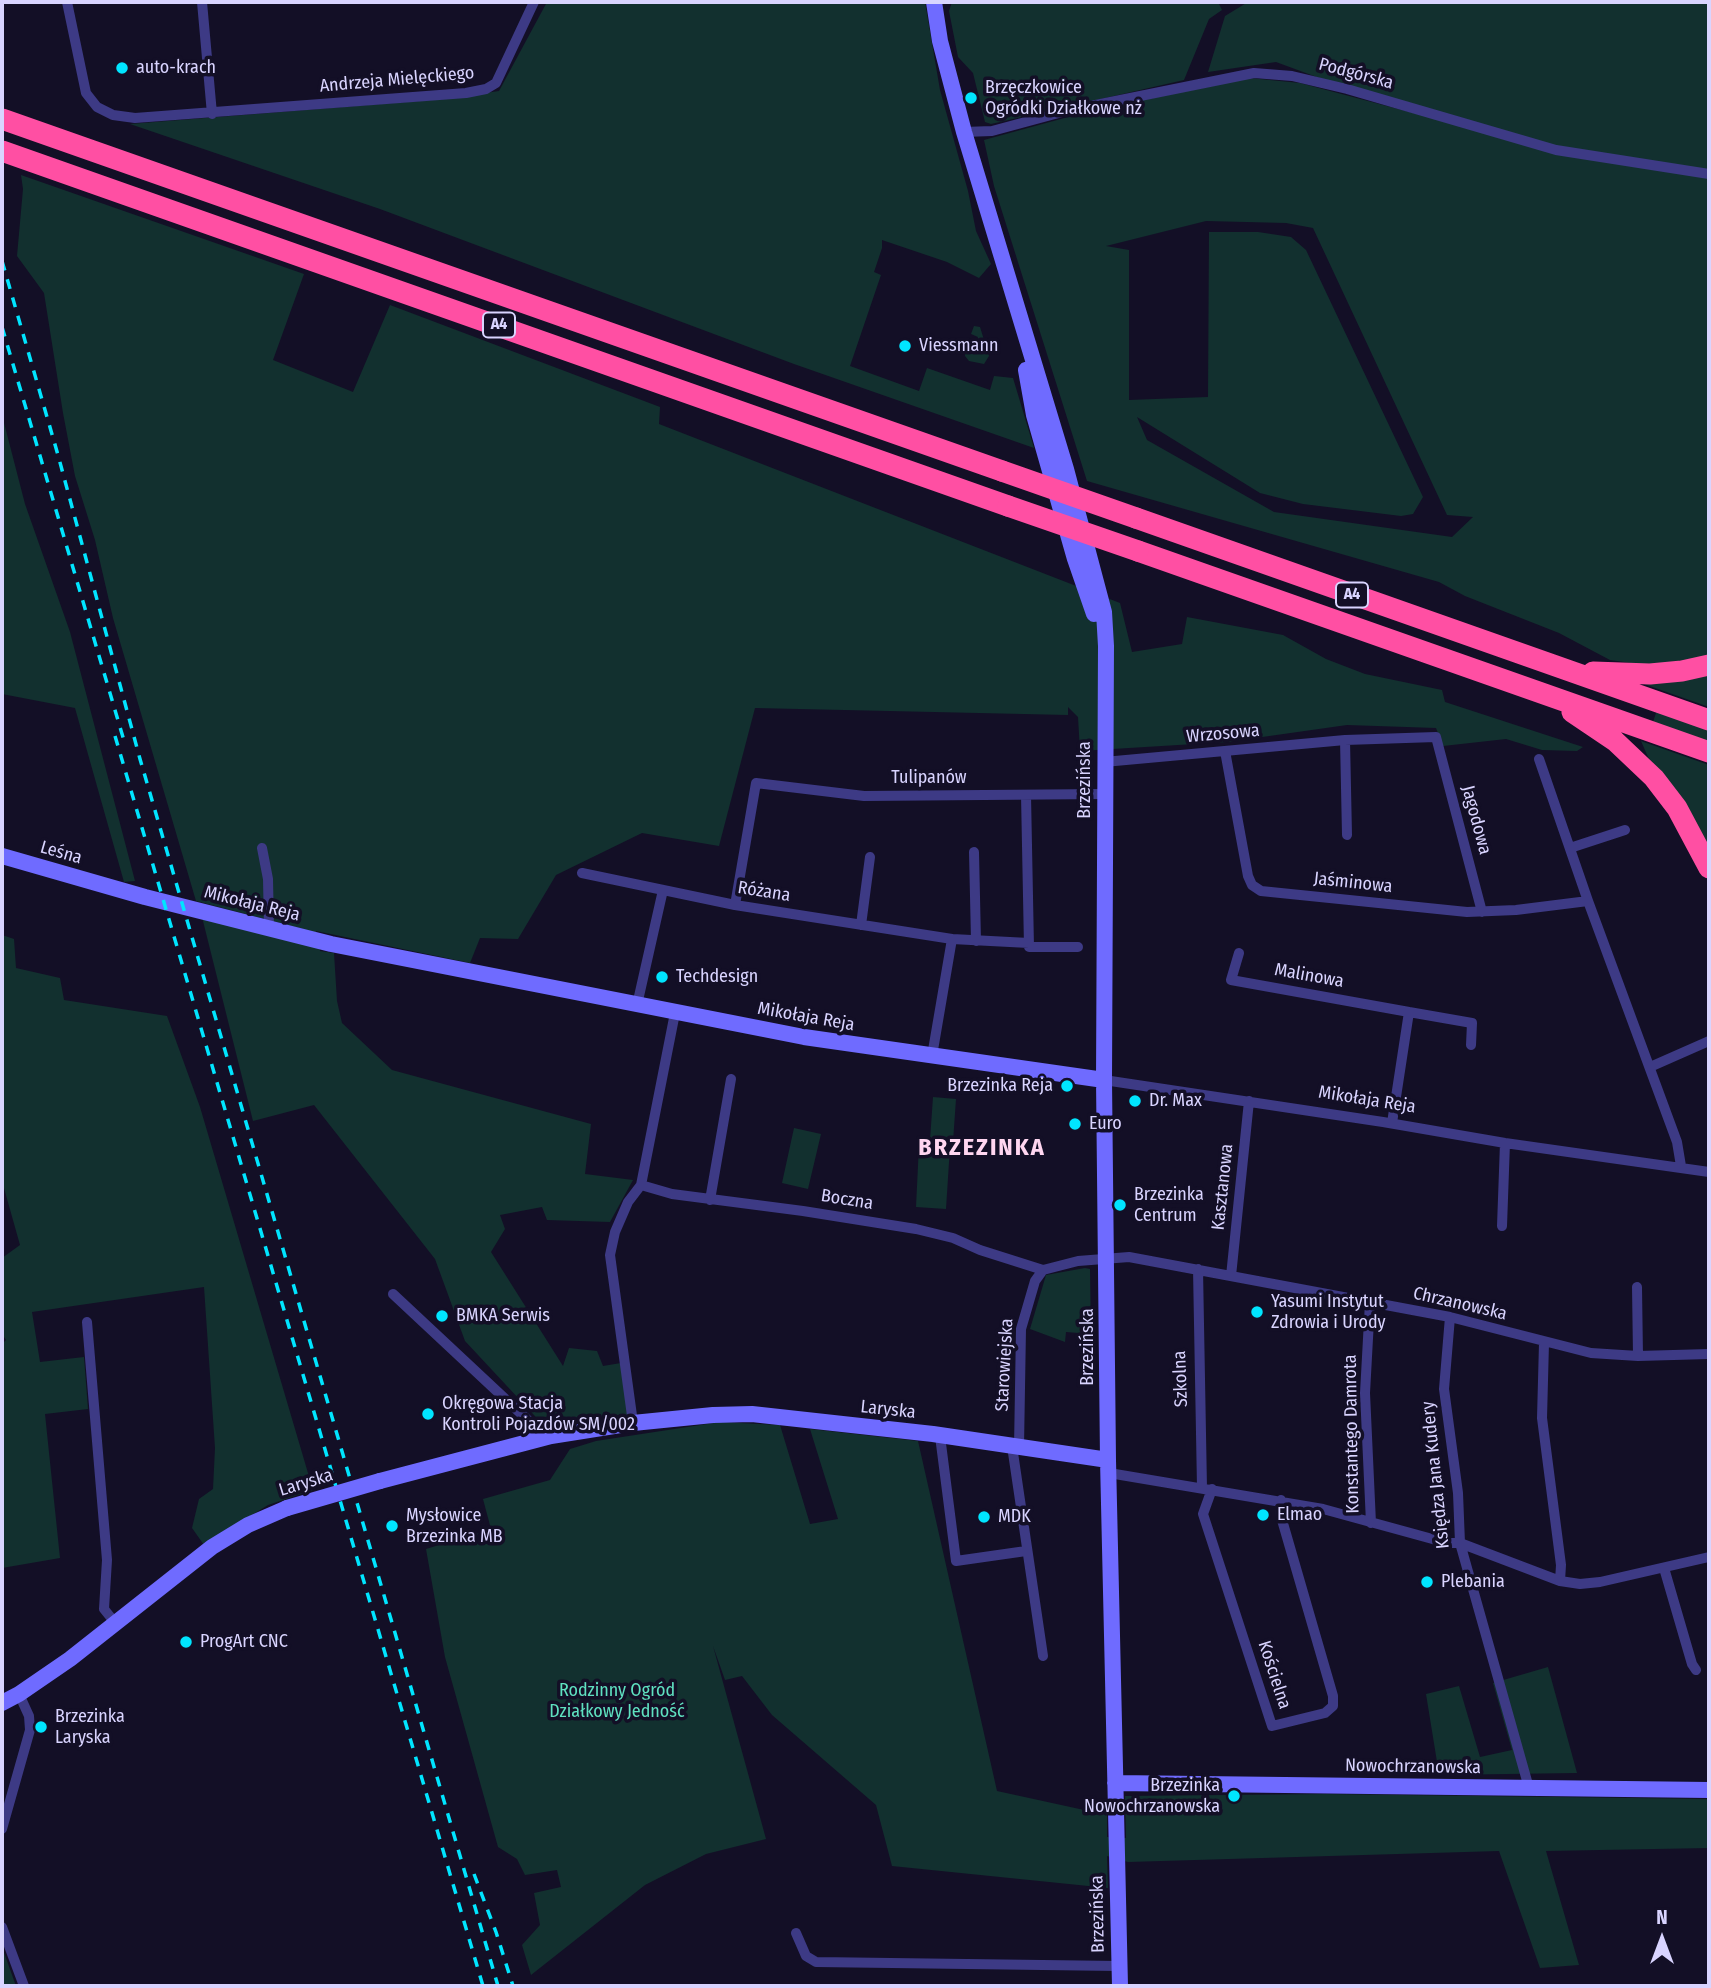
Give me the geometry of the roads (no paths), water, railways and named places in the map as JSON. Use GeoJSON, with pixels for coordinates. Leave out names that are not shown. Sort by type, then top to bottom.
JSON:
{"type":"FeatureCollection","features":[{"type":"Feature","properties":{"kind":"highway","name":"A4"},"geometry":{"type":"LineString","coordinates":[[2,120],[1709,720]]}},
{"type":"Feature","properties":{"kind":"highway","name":"A4"},"geometry":{"type":"LineString","coordinates":[[2,151],[1709,752]]}},
{"type":"Feature","properties":{"kind":"highway"},"geometry":{"type":"LineString","coordinates":[[1569,671],[1650,674],[1682,671],[1709,664]]}},
{"type":"Feature","properties":{"kind":"highway"},"geometry":{"type":"LineString","coordinates":[[1547,695],[1615,741],[1643,765],[1677,808],[1709,868]]}},
{"type":"Feature","properties":{"kind":"street","name":"Andrzeja Mielęckiego"},"geometry":{"type":"LineString","coordinates":[[67,2],[86,93],[97,107],[113,115],[157,118],[486,89],[496,83],[534,2]]}},
{"type":"Feature","properties":{"kind":"street"},"geometry":{"type":"LineString","coordinates":[[202,2],[212,114]]}},
{"type":"Feature","properties":{"kind":"street","name":"Brzezińska"},"geometry":{"type":"LineString","coordinates":[[934,2],[940,41],[964,132],[1013,297],[1034,415],[1075,559],[1098,628],[1103,663],[1104,1080],[1120,1986]]}},
{"type":"Feature","properties":{"kind":"street","name":"Podgórska"},"geometry":{"type":"LineString","coordinates":[[964,132],[992,131],[1066,111],[1254,73],[1292,76],[1336,86],[1556,150],[1709,174]]}},
{"type":"Feature","properties":{"kind":"street","name":"Wrzosowa"},"geometry":{"type":"LineString","coordinates":[[1104,762],[1345,740],[1436,737]]}},
{"type":"Feature","properties":{"kind":"street","name":"Jagodowa"},"geometry":{"type":"LineString","coordinates":[[1436,737],[1482,912]]}},
{"type":"Feature","properties":{"kind":"street"},"geometry":{"type":"LineString","coordinates":[[1345,740],[1347,835]]}},
{"type":"Feature","properties":{"kind":"street","name":"Jaśminowa"},"geometry":{"type":"LineString","coordinates":[[1225,751],[1248,876],[1252,885],[1262,891],[1467,912],[1588,901]]}},
{"type":"Feature","properties":{"kind":"street"},"geometry":{"type":"LineString","coordinates":[[1539,759],[1677,1142],[1681,1166]]}},
{"type":"Feature","properties":{"kind":"street","name":"Tulipanów"},"geometry":{"type":"LineString","coordinates":[[735,905],[756,783],[864,796],[1104,794]]}},
{"type":"Feature","properties":{"kind":"street"},"geometry":{"type":"LineString","coordinates":[[1026,795],[1029,945]]}},
{"type":"Feature","properties":{"kind":"street"},"geometry":{"type":"LineString","coordinates":[[1570,848],[1625,830]]}},
{"type":"Feature","properties":{"kind":"street"},"geometry":{"type":"LineString","coordinates":[[262,848],[275,930]]}},
{"type":"Feature","properties":{"kind":"street"},"geometry":{"type":"LineString","coordinates":[[974,852],[976,941]]}},
{"type":"Feature","properties":{"kind":"street","name":"Leśna"},"geometry":{"type":"LineString","coordinates":[[2,856],[110,887]]}},
{"type":"Feature","properties":{"kind":"street"},"geometry":{"type":"LineString","coordinates":[[861,925],[870,857]]}},
{"type":"Feature","properties":{"kind":"street","name":"Różana"},"geometry":{"type":"LineString","coordinates":[[582,873],[735,905],[951,939],[1078,947]]}},
{"type":"Feature","properties":{"kind":"street","name":"Mikołaja Reja"},"geometry":{"type":"LineString","coordinates":[[110,887],[331,944],[804,1037],[1250,1101],[1504,1143],[1709,1171]]}},
{"type":"Feature","properties":{"kind":"street"},"geometry":{"type":"LineString","coordinates":[[637,1005],[663,890]]}},
{"type":"Feature","properties":{"kind":"street"},"geometry":{"type":"LineString","coordinates":[[932,1056],[951,939]]}},
{"type":"Feature","properties":{"kind":"street","name":"Malinowa"},"geometry":{"type":"LineString","coordinates":[[1239,953],[1231,980],[1472,1023],[1471,1045]]}},
{"type":"Feature","properties":{"kind":"street"},"geometry":{"type":"LineString","coordinates":[[1392,1124],[1409,1012]]}},
{"type":"Feature","properties":{"kind":"street"},"geometry":{"type":"LineString","coordinates":[[633,1423],[610,1255],[615,1232],[628,1202],[640,1185],[675,1013]]}},
{"type":"Feature","properties":{"kind":"street"},"geometry":{"type":"LineString","coordinates":[[1650,1067],[1709,1041]]}},
{"type":"Feature","properties":{"kind":"street"},"geometry":{"type":"LineString","coordinates":[[710,1200],[731,1079]]}},
{"type":"Feature","properties":{"kind":"street","name":"Kasztanowa"},"geometry":{"type":"LineString","coordinates":[[1231,1276],[1250,1101]]}},
{"type":"Feature","properties":{"kind":"street"},"geometry":{"type":"LineString","coordinates":[[1502,1226],[1504,1143]]}},
{"type":"Feature","properties":{"kind":"street","name":"Boczna"},"geometry":{"type":"LineString","coordinates":[[640,1185],[671,1194],[916,1229],[953,1238],[1043,1270]]}},
{"type":"Feature","properties":{"kind":"street"},"geometry":{"type":"LineString","coordinates":[[1043,1270],[1107,1257]]}},
{"type":"Feature","properties":{"kind":"street","name":"Chrzanowska"},"geometry":{"type":"LineString","coordinates":[[1107,1257],[1129,1257],[1198,1269],[1450,1317],[1591,1353],[1638,1356],[1709,1354]]}},
{"type":"Feature","properties":{"kind":"street","name":"Szkolna"},"geometry":{"type":"LineString","coordinates":[[1198,1269],[1197,1299],[1207,1489]]}},
{"type":"Feature","properties":{"kind":"street","name":"Starowiejska"},"geometry":{"type":"LineString","coordinates":[[1015,1447],[1021,1329],[1035,1282],[1043,1270]]}},
{"type":"Feature","properties":{"kind":"street"},"geometry":{"type":"LineString","coordinates":[[1637,1287],[1638,1356]]}},
{"type":"Feature","properties":{"kind":"street"},"geometry":{"type":"LineString","coordinates":[[393,1294],[532,1424],[536,1439]]}},
{"type":"Feature","properties":{"kind":"street","name":"Konstantego Damrota"},"geometry":{"type":"LineString","coordinates":[[1370,1302],[1365,1393],[1371,1523]]}},
{"type":"Feature","properties":{"kind":"street","name":"Księdza Jana Kudery"},"geometry":{"type":"LineString","coordinates":[[1450,1317],[1444,1389],[1458,1493],[1460,1544],[1529,1788]]}},
{"type":"Feature","properties":{"kind":"street"},"geometry":{"type":"LineString","coordinates":[[87,1322],[107,1560],[104,1608],[116,1624]]}},
{"type":"Feature","properties":{"kind":"street"},"geometry":{"type":"LineString","coordinates":[[1544,1343],[1542,1418],[1546,1467],[1561,1564],[1560,1581]]}},
{"type":"Feature","properties":{"kind":"street","name":"Laryska"},"geometry":{"type":"LineString","coordinates":[[2,1703],[19,1694],[116,1624],[212,1547],[248,1525],[287,1508],[536,1439],[633,1423],[713,1415],[752,1415],[940,1436],[1015,1447],[1109,1466]]}},
{"type":"Feature","properties":{"kind":"street"},"geometry":{"type":"LineString","coordinates":[[940,1436],[956,1561],[1026,1551]]}},
{"type":"Feature","properties":{"kind":"street"},"geometry":{"type":"LineString","coordinates":[[1015,1447],[1026,1551],[1043,1656]]}},
{"type":"Feature","properties":{"kind":"street"},"geometry":{"type":"LineString","coordinates":[[1109,1466],[1207,1489],[1281,1500],[1447,1544],[1460,1544],[1560,1581],[1580,1584],[1600,1582],[1709,1557]]}},
{"type":"Feature","properties":{"kind":"street","name":"Kościelna"},"geometry":{"type":"LineString","coordinates":[[1207,1489],[1203,1514],[1272,1726],[1325,1713],[1332,1706],[1333,1696],[1280,1513],[1281,1500]]}},
{"type":"Feature","properties":{"kind":"street"},"geometry":{"type":"LineString","coordinates":[[1664,1568],[1696,1670]]}},
{"type":"Feature","properties":{"kind":"street"},"geometry":{"type":"LineString","coordinates":[[2,1829],[30,1730],[29,1716],[19,1694]]}},
{"type":"Feature","properties":{"kind":"street","name":"Nowochrzanowska"},"geometry":{"type":"LineString","coordinates":[[1115,1783],[1709,1790]]}},
{"type":"Feature","properties":{"kind":"street"},"geometry":{"type":"LineString","coordinates":[[2,1927],[24,1986]]}},
{"type":"Feature","properties":{"kind":"street","name":"Brzezińska"},"geometry":{"type":"LineString","coordinates":[[796,1933],[806,1956],[816,1962],[1118,1966]]}},
{"type":"Feature","properties":{"kind":"railway"},"geometry":{"type":"LineString","coordinates":[[2,261],[58,455],[140,759],[498,1986]]}},
{"type":"Feature","properties":{"kind":"railway"},"geometry":{"type":"LineString","coordinates":[[2,327],[125,744]]}},
{"type":"Feature","properties":{"kind":"railway"},"geometry":{"type":"LineString","coordinates":[[115,736],[483,1986]]}},
{"type":"Feature","properties":{"kind":"railway"},"geometry":{"type":"LineString","coordinates":[[474,1874],[513,1986]]}},
{"type":"Feature","properties":{"kind":"place","name":"auto-krach"},"geometry":{"type":"Point","coordinates":[122,68]}},
{"type":"Feature","properties":{"kind":"place","name":"Brzęczkowice Ogródki Działkowe nż"},"geometry":{"type":"Point","coordinates":[971,98]}},
{"type":"Feature","properties":{"kind":"place","name":"Viessmann"},"geometry":{"type":"Point","coordinates":[905,346]}},
{"type":"Feature","properties":{"kind":"place","name":"Techdesign"},"geometry":{"type":"Point","coordinates":[662,977]}},
{"type":"Feature","properties":{"kind":"place","name":"Brzezinka Reja"},"geometry":{"type":"Point","coordinates":[1067,1086]}},
{"type":"Feature","properties":{"kind":"place","name":"Dr. Max"},"geometry":{"type":"Point","coordinates":[1135,1101]}},
{"type":"Feature","properties":{"kind":"place","name":"Euro"},"geometry":{"type":"Point","coordinates":[1075,1124]}},
{"type":"Feature","properties":{"kind":"place","name":"Brzezinka Centrum"},"geometry":{"type":"Point","coordinates":[1120,1205]}},
{"type":"Feature","properties":{"kind":"place","name":"Yasumi Instytut Zdrowia i Urody"},"geometry":{"type":"Point","coordinates":[1257,1312]}},
{"type":"Feature","properties":{"kind":"place","name":"BMKA Serwis"},"geometry":{"type":"Point","coordinates":[442,1316]}},
{"type":"Feature","properties":{"kind":"place","name":"Okręgowa Stacja Kontroli Pojazdów SM/002"},"geometry":{"type":"Point","coordinates":[428,1414]}},
{"type":"Feature","properties":{"kind":"place","name":"Elmao"},"geometry":{"type":"Point","coordinates":[1263,1515]}},
{"type":"Feature","properties":{"kind":"place","name":"MDK"},"geometry":{"type":"Point","coordinates":[984,1517]}},
{"type":"Feature","properties":{"kind":"place","name":"Mysłowice Brzezinka MB"},"geometry":{"type":"Point","coordinates":[392,1526]}},
{"type":"Feature","properties":{"kind":"place","name":"Plebania"},"geometry":{"type":"Point","coordinates":[1427,1582]}},
{"type":"Feature","properties":{"kind":"place","name":"ProgArt CNC"},"geometry":{"type":"Point","coordinates":[186,1642]}},
{"type":"Feature","properties":{"kind":"place","name":"Brzezinka Laryska"},"geometry":{"type":"Point","coordinates":[41,1727]}},
{"type":"Feature","properties":{"kind":"place","name":"Brzezinka Nowochrzanowska"},"geometry":{"type":"Point","coordinates":[1234,1796]}},
{"type":"Feature","properties":{"kind":"district","name":"BRZEZINKA"},"geometry":{"type":"Point","coordinates":[982,1148]}},
{"type":"Feature","properties":{"kind":"park label","name":"Rodzinny Ogród Działkowy Jedność"},"geometry":{"type":"Point","coordinates":[617,1701]}}]}
